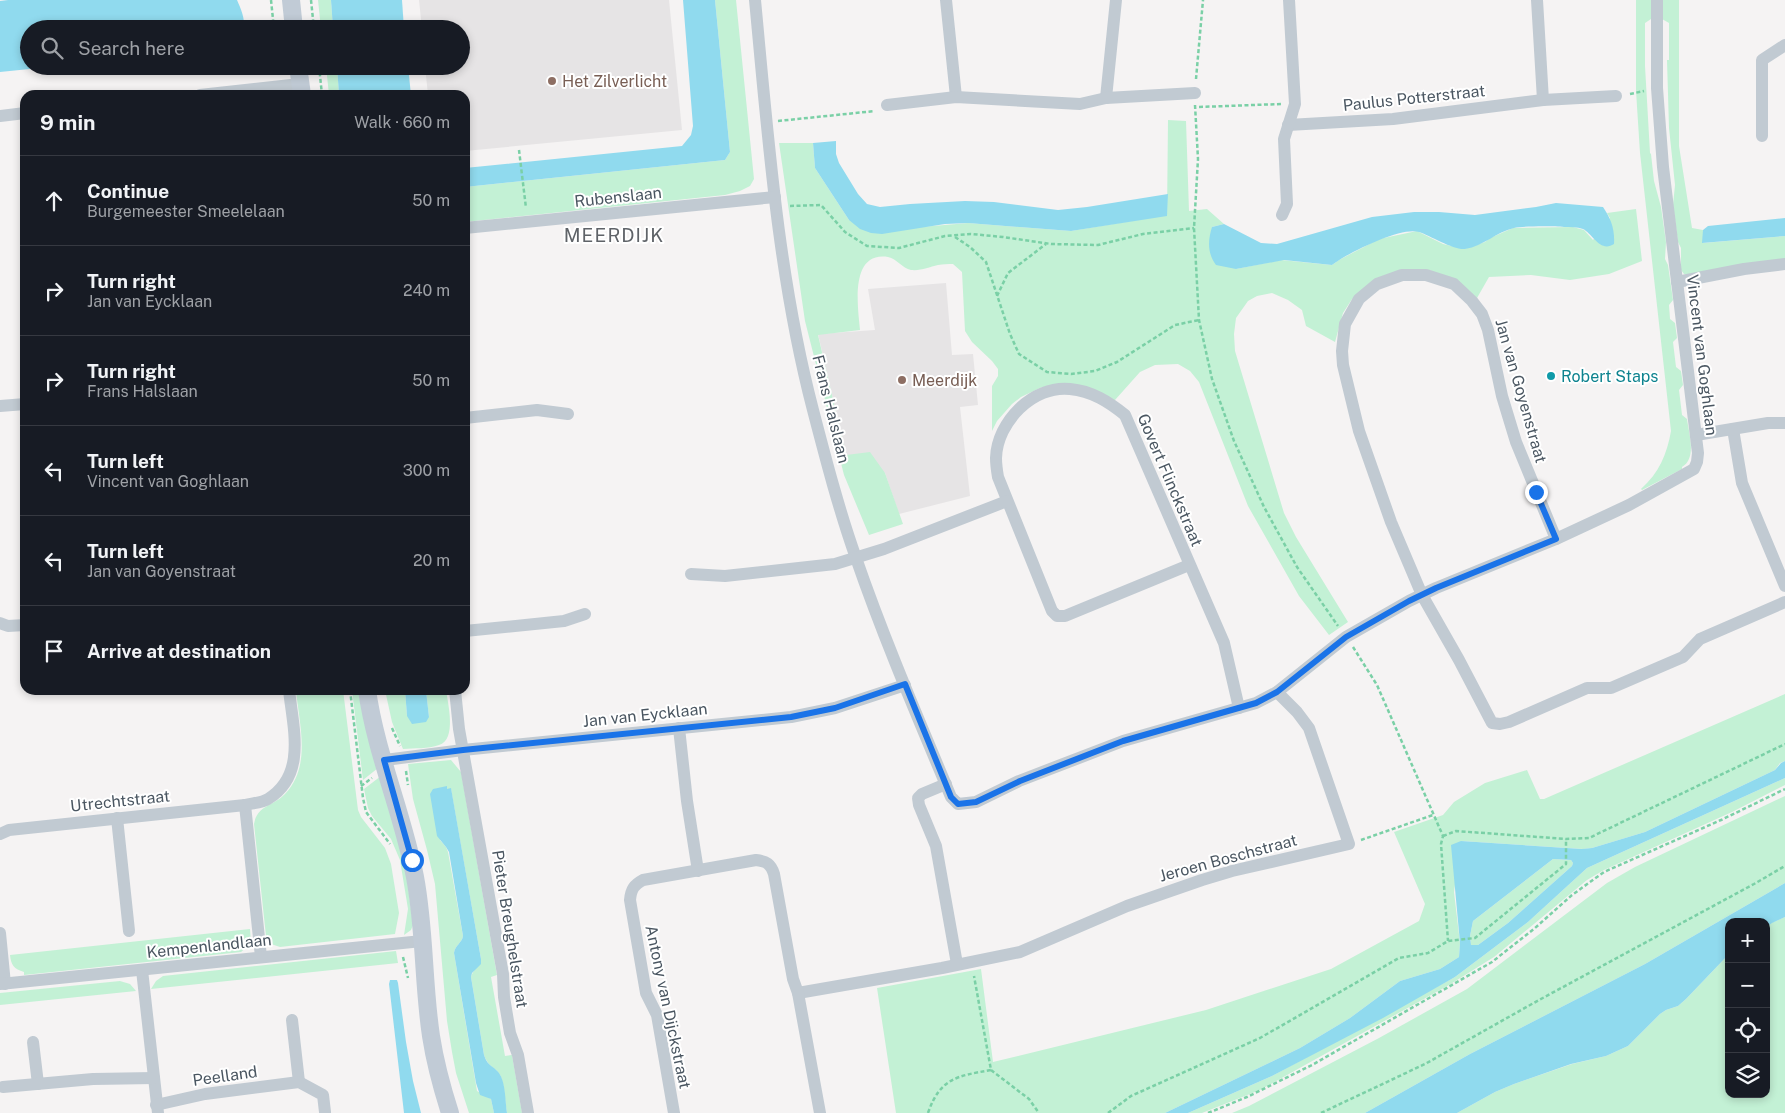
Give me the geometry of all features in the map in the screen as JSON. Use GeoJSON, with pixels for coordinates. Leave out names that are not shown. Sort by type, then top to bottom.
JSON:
{"type":"FeatureCollection","features":[{"type":"Feature","properties":{"kind":"street"},"geometry":{"type":"LineString","coordinates":[[292,0],[293,20]]}},
{"type":"Feature","properties":{"kind":"street","name":"Frans Halslaan"},"geometry":{"type":"LineString","coordinates":[[755,0],[775,202],[790,297],[813,409],[856,558],[951,797],[958,804]]}},
{"type":"Feature","properties":{"kind":"street"},"geometry":{"type":"LineString","coordinates":[[946,0],[956,97]]}},
{"type":"Feature","properties":{"kind":"street"},"geometry":{"type":"LineString","coordinates":[[1106,98],[1116,0]]}},
{"type":"Feature","properties":{"kind":"street"},"geometry":{"type":"LineString","coordinates":[[1282,215],[1287,204],[1284,139],[1295,104],[1289,0]]}},
{"type":"Feature","properties":{"kind":"street"},"geometry":{"type":"LineString","coordinates":[[1537,0],[1543,100]]}},
{"type":"Feature","properties":{"kind":"street","name":"Vincent van Goghlaan"},"geometry":{"type":"LineString","coordinates":[[958,804],[976,802],[1020,781],[1123,741],[1256,703],[1277,692],[1346,637],[1422,595],[1556,539],[1629,505],[1694,470],[1698,454],[1696,434],[1663,166],[1657,88],[1657,0]]}},
{"type":"Feature","properties":{"kind":"street"},"geometry":{"type":"LineString","coordinates":[[1762,136],[1762,60],[1785,45]]}},
{"type":"Feature","properties":{"kind":"street"},"geometry":{"type":"LineString","coordinates":[[299,75],[301,90]]}},
{"type":"Feature","properties":{"kind":"street"},"geometry":{"type":"LineString","coordinates":[[886,105],[956,97],[1080,104],[1106,98],[1195,94]]}},
{"type":"Feature","properties":{"kind":"street","name":"Paulus Potterstraat"},"geometry":{"type":"LineString","coordinates":[[1288,125],[1393,119],[1543,100],[1616,96]]}},
{"type":"Feature","properties":{"kind":"street"},"geometry":{"type":"LineString","coordinates":[[0,116],[20,114]]}},
{"type":"Feature","properties":{"kind":"street","name":"Rubenslaan"},"geometry":{"type":"LineString","coordinates":[[470,228],[775,202]]}},
{"type":"Feature","properties":{"kind":"street"},"geometry":{"type":"LineString","coordinates":[[1677,282],[1744,269],[1785,264]]}},
{"type":"Feature","properties":{"kind":"street","name":"Jan van Goyenstraat"},"geometry":{"type":"LineString","coordinates":[[1556,539],[1519,450],[1502,396],[1488,330],[1482,314],[1472,301],[1454,284],[1426,275],[1402,275],[1377,284],[1359,299],[1345,324],[1342,351],[1343,365],[1359,431],[1376,485],[1398,542],[1422,595],[1492,723],[1509,722],[1587,688],[1611,688],[1683,656],[1700,638],[1785,602]]}},
{"type":"Feature","properties":{"kind":"street","name":"Govert Flinckstraat"},"geometry":{"type":"LineString","coordinates":[[1190,565],[1065,616],[1057,616],[1052,612],[998,477],[996,457],[1001,434],[1012,416],[1029,401],[1046,392],[1069,388],[1089,393],[1111,404],[1125,415],[1224,643],[1239,708]]}},
{"type":"Feature","properties":{"kind":"street"},"geometry":{"type":"LineString","coordinates":[[0,406],[20,404]]}},
{"type":"Feature","properties":{"kind":"street"},"geometry":{"type":"LineString","coordinates":[[470,417],[537,410],[568,414]]}},
{"type":"Feature","properties":{"kind":"street"},"geometry":{"type":"LineString","coordinates":[[1696,434],[1785,423]]}},
{"type":"Feature","properties":{"kind":"street"},"geometry":{"type":"LineString","coordinates":[[1733,429],[1742,483],[1784,579]]}},
{"type":"Feature","properties":{"kind":"street"},"geometry":{"type":"LineString","coordinates":[[691,574],[734,575],[835,564],[884,549],[1007,501]]}},
{"type":"Feature","properties":{"kind":"street"},"geometry":{"type":"LineString","coordinates":[[470,630],[564,621],[585,614]]}},
{"type":"Feature","properties":{"kind":"street"},"geometry":{"type":"LineString","coordinates":[[0,624],[8,626],[20,625]]}},
{"type":"Feature","properties":{"kind":"street","name":"Jan van Eycklaan"},"geometry":{"type":"LineString","coordinates":[[384,760],[800,715],[835,708],[905,684]]}},
{"type":"Feature","properties":{"kind":"street"},"geometry":{"type":"LineString","coordinates":[[1277,692],[1297,712],[1308,728],[1349,844]]}},
{"type":"Feature","properties":{"kind":"street","name":"Utrechtstraat"},"geometry":{"type":"LineString","coordinates":[[0,834],[9,830],[245,805],[267,800],[283,786],[293,768],[295,747],[290,695]]}},
{"type":"Feature","properties":{"kind":"street"},"geometry":{"type":"LineString","coordinates":[[368,695],[377,737],[412,860],[420,905],[434,1055],[450,1113]]}},
{"type":"Feature","properties":{"kind":"street","name":"Pieter Breughelstraat"},"geometry":{"type":"LineString","coordinates":[[456,695],[459,729],[503,974],[504,997],[510,1033],[518,1055],[528,1113]]}},
{"type":"Feature","properties":{"kind":"street"},"geometry":{"type":"LineString","coordinates":[[679,728],[687,801],[698,871]]}},
{"type":"Feature","properties":{"kind":"street"},"geometry":{"type":"LineString","coordinates":[[946,784],[922,794],[918,798],[919,805],[936,846],[957,964]]}},
{"type":"Feature","properties":{"kind":"street"},"geometry":{"type":"LineString","coordinates":[[245,805],[261,957]]}},
{"type":"Feature","properties":{"kind":"street"},"geometry":{"type":"LineString","coordinates":[[117,818],[129,931]]}},
{"type":"Feature","properties":{"kind":"street","name":"Jeroen Boschstraat"},"geometry":{"type":"LineString","coordinates":[[798,993],[1020,952],[1127,906],[1202,880],[1232,871],[1349,844]]}},
{"type":"Feature","properties":{"kind":"street","name":"Antony van Dijckstraat"},"geometry":{"type":"LineString","coordinates":[[674,1113],[657,1015],[646,993],[630,900],[634,885],[643,880],[756,860],[764,861],[771,865],[793,979],[798,993]]}},
{"type":"Feature","properties":{"kind":"street"},"geometry":{"type":"LineString","coordinates":[[0,933],[3,984]]}},
{"type":"Feature","properties":{"kind":"street","name":"Kempenlandlaan"},"geometry":{"type":"LineString","coordinates":[[3,984],[422,941]]}},
{"type":"Feature","properties":{"kind":"street","name":"Peelland"},"geometry":{"type":"LineString","coordinates":[[142,970],[157,1109],[205,1094],[299,1082]]}},
{"type":"Feature","properties":{"kind":"street"},"geometry":{"type":"LineString","coordinates":[[798,993],[820,1113]]}},
{"type":"Feature","properties":{"kind":"street"},"geometry":{"type":"LineString","coordinates":[[292,1020],[299,1082],[324,1095],[325,1112]]}},
{"type":"Feature","properties":{"kind":"street"},"geometry":{"type":"LineString","coordinates":[[33,1042],[38,1084]]}},
{"type":"Feature","properties":{"kind":"street"},"geometry":{"type":"LineString","coordinates":[[3,1087],[114,1077],[154,1078]]}},
{"type":"Feature","properties":{"kind":"path"},"geometry":{"type":"LineString","coordinates":[[271,0],[273,20]]}},
{"type":"Feature","properties":{"kind":"path"},"geometry":{"type":"LineString","coordinates":[[311,0],[313,20]]}},
{"type":"Feature","properties":{"kind":"path"},"geometry":{"type":"LineString","coordinates":[[1203,0],[1195,94],[1198,159],[1194,228],[1199,320],[1212,379],[1234,441],[1260,499],[1297,567],[1377,685],[1433,815],[1444,836]]}},
{"type":"Feature","properties":{"kind":"path"},"geometry":{"type":"LineString","coordinates":[[319,75],[321,90]]}},
{"type":"Feature","properties":{"kind":"path"},"geometry":{"type":"LineString","coordinates":[[1616,96],[1657,88]]}},
{"type":"Feature","properties":{"kind":"path"},"geometry":{"type":"LineString","coordinates":[[1195,107],[1295,104]]}},
{"type":"Feature","properties":{"kind":"path"},"geometry":{"type":"LineString","coordinates":[[767,122],[881,111],[886,105]]}},
{"type":"Feature","properties":{"kind":"path"},"geometry":{"type":"LineString","coordinates":[[520,150],[528,222]]}},
{"type":"Feature","properties":{"kind":"path"},"geometry":{"type":"LineString","coordinates":[[775,202],[821,205],[845,232],[867,246],[899,248],[945,236],[971,234],[1048,244],[1098,245],[1143,234],[1194,228]]}},
{"type":"Feature","properties":{"kind":"path"},"geometry":{"type":"LineString","coordinates":[[954,236],[970,247],[986,262],[1010,334],[1019,354],[1048,372],[1071,374],[1095,371],[1117,362],[1175,325],[1199,320]]}},
{"type":"Feature","properties":{"kind":"path"},"geometry":{"type":"LineString","coordinates":[[997,296],[1008,273],[1048,244]]}},
{"type":"Feature","properties":{"kind":"path"},"geometry":{"type":"LineString","coordinates":[[351,695],[366,812],[392,847]]}},
{"type":"Feature","properties":{"kind":"path"},"geometry":{"type":"LineString","coordinates":[[1448,941],[1441,844],[1444,836],[1456,831],[1566,839],[1589,838],[1785,744]]}},
{"type":"Feature","properties":{"kind":"path"},"geometry":{"type":"LineString","coordinates":[[1208,1113],[1248,1097],[1312,1065],[1492,962],[1535,928],[1572,895],[1604,872],[1721,820],[1785,789]]}},
{"type":"Feature","properties":{"kind":"path"},"geometry":{"type":"LineString","coordinates":[[1349,844],[1433,815]]}},
{"type":"Feature","properties":{"kind":"path"},"geometry":{"type":"LineString","coordinates":[[1108,1113],[1131,1096],[1260,1038],[1399,958],[1428,953],[1448,941],[1474,938],[1566,864],[1566,839]]}},
{"type":"Feature","properties":{"kind":"path"},"geometry":{"type":"LineString","coordinates":[[1321,1113],[1425,1064],[1785,866]]}},
{"type":"Feature","properties":{"kind":"path"},"geometry":{"type":"LineString","coordinates":[[402,943],[403,960],[408,980]]}},
{"type":"Feature","properties":{"kind":"path"},"geometry":{"type":"LineString","coordinates":[[971,961],[991,1070],[1029,1099],[1039,1113]]}},
{"type":"Feature","properties":{"kind":"path"},"geometry":{"type":"LineString","coordinates":[[928,1113],[933,1097],[945,1084],[957,1077],[991,1070]]}},
{"type":"Feature","properties":{"kind":"shaded area","name":"Het Zilverlicht"},"geometry":{"type":"Polygon","coordinates":[[[419,0],[669,0],[682,130],[470,151],[470,90],[427,90],[426,75],[470,75],[470,20],[421,20],[419,0]]]}},
{"type":"Feature","properties":{"kind":"shaded area","name":"Meerdijk"},"geometry":{"type":"Polygon","coordinates":[[[946,283],[952,355],[973,354],[978,405],[960,407],[970,496],[899,514],[885,473],[846,455],[818,334],[875,330],[868,289],[946,283]]]}},
{"type":"Feature","properties":{"kind":"green space"},"geometry":{"type":"Polygon","coordinates":[[[318,0],[331,0],[332,20],[320,20],[318,0]]]}},
{"type":"Feature","properties":{"kind":"green space"},"geometry":{"type":"Polygon","coordinates":[[[715,0],[736,0],[754,179],[750,186],[725,195],[470,221],[470,186],[725,160],[730,152],[715,0]]]}},
{"type":"Feature","properties":{"kind":"green space"},"geometry":{"type":"Polygon","coordinates":[[[1636,0],[1651,0],[1651,19],[1645,23],[1645,66],[1650,153],[1666,242],[1665,259],[1668,265],[1673,300],[1669,305],[1670,319],[1675,323],[1677,338],[1673,342],[1676,367],[1681,371],[1683,385],[1679,390],[1682,415],[1687,419],[1691,445],[1689,458],[1682,469],[1642,490],[1661,463],[1671,431],[1640,153],[1636,91],[1636,0]]]}},
{"type":"Feature","properties":{"kind":"green space"},"geometry":{"type":"Polygon","coordinates":[[[1663,0],[1679,0],[1679,146],[1692,228],[1703,230],[1703,243],[1785,236],[1785,259],[1689,275],[1684,274],[1681,270],[1681,248],[1678,242],[1673,205],[1675,185],[1669,128],[1667,60],[1669,60],[1669,23],[1662,19],[1663,0]]]}},
{"type":"Feature","properties":{"kind":"green space"},"geometry":{"type":"Polygon","coordinates":[[[327,75],[338,75],[339,90],[328,90],[327,75]]]}},
{"type":"Feature","properties":{"kind":"green space"},"geometry":{"type":"Polygon","coordinates":[[[1168,120],[1186,121],[1189,211],[1207,209],[1224,224],[1212,227],[1236,269],[1281,260],[1332,265],[1379,239],[1417,231],[1443,244],[1464,249],[1485,242],[1513,228],[1573,227],[1584,230],[1593,240],[1610,218],[1607,213],[1636,209],[1642,261],[1609,274],[1570,280],[1531,275],[1489,277],[1477,298],[1430,270],[1352,299],[1343,313],[1335,342],[1306,326],[1302,310],[1288,300],[1272,293],[1257,296],[1248,301],[1236,318],[1234,334],[1235,351],[1284,513],[1296,537],[1348,622],[1329,635],[1299,596],[1248,506],[1199,382],[1190,371],[1178,364],[1155,365],[1140,372],[1115,400],[1042,387],[1021,397],[1012,404],[997,421],[992,431],[992,386],[998,376],[998,369],[972,342],[965,331],[962,272],[953,264],[911,270],[891,258],[876,258],[867,263],[861,272],[858,296],[860,330],[818,335],[846,455],[870,452],[885,473],[903,524],[869,535],[844,475],[805,321],[779,143],[813,143],[815,168],[849,220],[921,227],[968,223],[1071,231],[1167,215],[1168,120]]]}},
{"type":"Feature","properties":{"kind":"green space"},"geometry":{"type":"Polygon","coordinates":[[[1785,694],[1785,761],[1780,763],[1775,770],[1645,832],[1583,849],[1461,841],[1454,892],[1460,943],[1459,957],[1440,969],[1400,981],[1350,1018],[1300,1048],[1165,1113],[896,1113],[877,988],[981,969],[993,1062],[1206,1010],[1331,969],[1419,921],[1425,904],[1394,832],[1443,815],[1454,802],[1485,783],[1527,770],[1540,799],[1544,799],[1785,694]]]}},
{"type":"Feature","properties":{"kind":"green space"},"geometry":{"type":"Polygon","coordinates":[[[297,695],[344,695],[358,810],[361,817],[385,848],[391,864],[399,913],[395,934],[280,947],[271,944],[266,936],[254,824],[262,809],[285,794],[299,771],[302,744],[297,695]]]}},
{"type":"Feature","properties":{"kind":"green space"},"geometry":{"type":"Polygon","coordinates":[[[353,695],[362,695],[378,768],[363,780],[353,695]]]}},
{"type":"Feature","properties":{"kind":"green space"},"geometry":{"type":"Polygon","coordinates":[[[386,695],[405,695],[407,716],[429,717],[427,695],[447,695],[450,729],[445,742],[439,745],[403,749],[392,722],[386,695]]]}},
{"type":"Feature","properties":{"kind":"green space"},"geometry":{"type":"Polygon","coordinates":[[[451,760],[461,772],[497,975],[491,977],[505,1056],[512,1055],[522,1113],[507,1113],[501,1077],[488,1063],[484,1055],[471,977],[481,959],[451,789],[447,789],[447,787],[440,840],[448,852],[463,936],[454,953],[477,1091],[491,1099],[494,1113],[469,1113],[456,1073],[447,1021],[435,884],[413,799],[408,764],[451,760]]]}},
{"type":"Feature","properties":{"kind":"green space"},"geometry":{"type":"Polygon","coordinates":[[[381,776],[404,855],[413,925],[411,930],[404,935],[408,909],[400,860],[391,839],[372,816],[368,808],[364,789],[381,776]]]}},
{"type":"Feature","properties":{"kind":"green space"},"geometry":{"type":"Polygon","coordinates":[[[1785,778],[1785,785],[1732,812],[1604,870],[1587,880],[1494,957],[1449,985],[1260,1090],[1202,1113],[1188,1113],[1272,1076],[1455,977],[1528,922],[1587,868],[1785,778]]]}},
{"type":"Feature","properties":{"kind":"green space"},"geometry":{"type":"Polygon","coordinates":[[[1785,796],[1785,883],[1645,964],[1470,1054],[1365,1113],[1232,1113],[1379,1038],[1467,989],[1607,883],[1635,867],[1785,796]]]}},
{"type":"Feature","properties":{"kind":"green space"},"geometry":{"type":"Polygon","coordinates":[[[1553,859],[1571,860],[1573,863],[1572,866],[1508,923],[1478,945],[1471,945],[1470,936],[1473,921],[1553,859]]]}},
{"type":"Feature","properties":{"kind":"green space"},"geometry":{"type":"Polygon","coordinates":[[[1785,917],[1785,1113],[1457,1113],[1514,1084],[1572,1064],[1606,1056],[1628,1046],[1660,1014],[1678,1006],[1686,999],[1725,958],[1725,1098],[1770,1098],[1771,923],[1785,917]]]}},
{"type":"Feature","properties":{"kind":"green space"},"geometry":{"type":"Polygon","coordinates":[[[250,929],[251,943],[241,952],[24,975],[24,972],[14,966],[10,955],[250,929]]]}},
{"type":"Feature","properties":{"kind":"green space"},"geometry":{"type":"Polygon","coordinates":[[[396,951],[398,963],[151,989],[156,981],[163,976],[396,951]]]}},
{"type":"Feature","properties":{"kind":"green space"},"geometry":{"type":"Polygon","coordinates":[[[120,981],[130,984],[136,991],[0,1005],[0,993],[120,981]]]}},
{"type":"Feature","properties":{"kind":"water"},"geometry":{"type":"Polygon","coordinates":[[[237,0],[243,20],[20,20],[20,70],[0,72],[0,1],[237,0]]]}},
{"type":"Feature","properties":{"kind":"water"},"geometry":{"type":"Polygon","coordinates":[[[331,0],[402,0],[403,20],[332,20],[331,0]]]}},
{"type":"Feature","properties":{"kind":"water"},"geometry":{"type":"Polygon","coordinates":[[[683,0],[715,0],[730,152],[725,160],[470,186],[470,167],[682,146],[691,135],[693,126],[683,0]]]}},
{"type":"Feature","properties":{"kind":"water"},"geometry":{"type":"Polygon","coordinates":[[[338,75],[409,75],[410,90],[339,90],[338,75]]]}},
{"type":"Feature","properties":{"kind":"water"},"geometry":{"type":"Polygon","coordinates":[[[836,141],[836,154],[839,163],[858,194],[867,204],[880,207],[965,201],[994,202],[1058,210],[1168,194],[1167,216],[1071,231],[968,223],[945,224],[882,234],[871,233],[860,229],[849,220],[815,168],[813,143],[836,141]]]}},
{"type":"Feature","properties":{"kind":"water"},"geometry":{"type":"Polygon","coordinates":[[[1556,203],[1603,207],[1612,224],[1614,244],[1609,246],[1601,245],[1587,231],[1581,228],[1539,226],[1518,227],[1508,230],[1478,245],[1465,249],[1448,245],[1419,232],[1400,233],[1361,248],[1332,265],[1284,260],[1236,269],[1216,265],[1210,251],[1209,242],[1212,227],[1224,224],[1261,243],[1277,244],[1372,217],[1414,212],[1475,215],[1556,203]]]}},
{"type":"Feature","properties":{"kind":"water"},"geometry":{"type":"Polygon","coordinates":[[[1785,218],[1785,236],[1702,243],[1703,230],[1708,226],[1785,218]]]}},
{"type":"Feature","properties":{"kind":"water"},"geometry":{"type":"Polygon","coordinates":[[[405,695],[427,695],[429,717],[426,722],[412,724],[407,716],[405,695]]]}},
{"type":"Feature","properties":{"kind":"water"},"geometry":{"type":"Polygon","coordinates":[[[1785,761],[1785,778],[1587,868],[1528,922],[1455,977],[1383,1018],[1272,1076],[1188,1113],[1165,1113],[1300,1048],[1350,1018],[1400,981],[1440,969],[1459,957],[1460,943],[1451,845],[1461,841],[1582,849],[1592,848],[1645,832],[1775,770],[1785,761]],[[1553,859],[1473,921],[1470,936],[1471,945],[1478,945],[1508,923],[1572,866],[1571,860],[1553,859]]]}},
{"type":"Feature","properties":{"kind":"water"},"geometry":{"type":"Polygon","coordinates":[[[447,786],[447,789],[451,788],[481,959],[481,964],[472,973],[471,977],[484,1055],[487,1062],[497,1070],[501,1077],[507,1113],[494,1113],[491,1099],[480,1095],[476,1083],[454,953],[463,936],[449,852],[437,836],[430,794],[433,789],[447,786]]]}},
{"type":"Feature","properties":{"kind":"water"},"geometry":{"type":"Polygon","coordinates":[[[1785,883],[1785,917],[1770,924],[1770,918],[1725,918],[1725,958],[1686,999],[1678,1006],[1660,1014],[1628,1046],[1606,1056],[1571,1064],[1514,1084],[1457,1113],[1365,1113],[1470,1054],[1645,964],[1785,883]]]}},
{"type":"Feature","properties":{"kind":"water"},"geometry":{"type":"Polygon","coordinates":[[[390,980],[397,980],[398,983],[406,1042],[421,1113],[404,1113],[390,980]]]}},
{"type":"Feature","properties":{"kind":"place","name":"Het Zilverlicht"},"geometry":{"type":"Point","coordinates":[552,81]}},
{"type":"Feature","properties":{"kind":"place","name":"Robert Staps"},"geometry":{"type":"Point","coordinates":[1551,376]}},
{"type":"Feature","properties":{"kind":"place","name":"Meerdijk"},"geometry":{"type":"Point","coordinates":[902,380]}},
{"type":"Feature","properties":{"kind":"district","name":"MEERDIJK"},"geometry":{"type":"Point","coordinates":[614,235]}},
{"type":"Feature","properties":{"kind":"route"},"geometry":{"type":"LineString","coordinates":[[412,860],[384,760],[463,750],[791,717],[835,708],[905,684],[951,797],[958,804],[976,802],[1077,757],[1123,741],[1256,703],[1277,692],[1346,637],[1409,601],[1556,539],[1536,492]]}}]}
